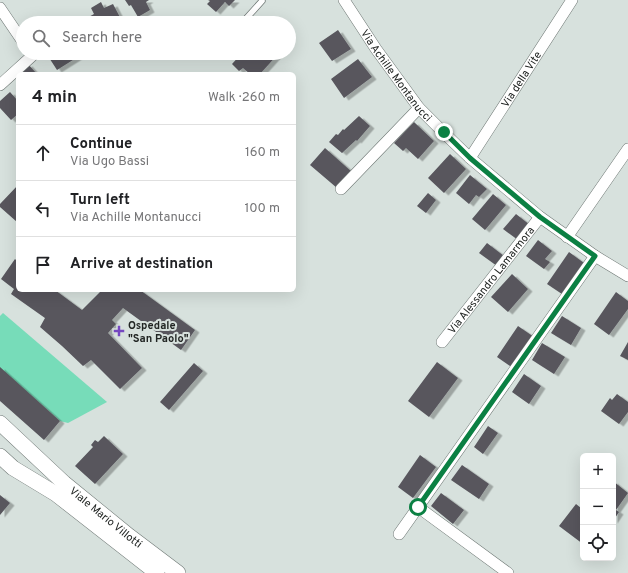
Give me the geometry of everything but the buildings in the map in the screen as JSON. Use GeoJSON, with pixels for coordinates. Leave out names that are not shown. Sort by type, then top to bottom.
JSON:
{"type":"FeatureCollection","features":[{"type":"Feature","properties":{"kind":"street"},"geometry":{"type":"LineString","coordinates":[[6,0],[0,7],[16,31]]}},
{"type":"Feature","properties":{"kind":"street","name":"Via Achille Montanucci"},"geometry":{"type":"LineString","coordinates":[[344,0],[376,49],[419,108],[470,158],[540,217],[595,256],[628,276]]}},
{"type":"Feature","properties":{"kind":"street","name":"Via della Vite"},"geometry":{"type":"LineString","coordinates":[[470,158],[572,0]]}},
{"type":"Feature","properties":{"kind":"street"},"geometry":{"type":"LineString","coordinates":[[0,85],[28,60]]}},
{"type":"Feature","properties":{"kind":"street"},"geometry":{"type":"LineString","coordinates":[[341,189],[419,108]]}},
{"type":"Feature","properties":{"kind":"street"},"geometry":{"type":"LineString","coordinates":[[567,237],[628,149]]}},
{"type":"Feature","properties":{"kind":"street","name":"Via Alessandro Lamarmora"},"geometry":{"type":"LineString","coordinates":[[442,342],[540,217]]}},
{"type":"Feature","properties":{"kind":"street"},"geometry":{"type":"LineString","coordinates":[[399,534],[595,256]]}},
{"type":"Feature","properties":{"kind":"street","name":"Viale Mario Villotti"},"geometry":{"type":"LineString","coordinates":[[0,422],[64,483],[178,573]]}},
{"type":"Feature","properties":{"kind":"street","name":"Viale Mario Villotti"},"geometry":{"type":"LineString","coordinates":[[0,456],[13,468],[56,494],[158,573]]}},
{"type":"Feature","properties":{"kind":"street"},"geometry":{"type":"LineString","coordinates":[[21,473],[28,470],[37,458]]}},
{"type":"Feature","properties":{"kind":"street"},"geometry":{"type":"LineString","coordinates":[[418,507],[508,573]]}},
{"type":"Feature","properties":{"kind":"lane"},"geometry":{"type":"LineString","coordinates":[[248,16],[262,1]]}},
{"type":"Feature","properties":{"kind":"green space"},"geometry":{"type":"Polygon","coordinates":[[[3,313],[107,402],[68,423],[60,421],[0,368],[0,316],[3,313]]]}},
{"type":"Feature","properties":{"kind":"place","name":"Ospedale \"San Paolo\""},"geometry":{"type":"Point","coordinates":[119,331]}},
{"type":"Feature","properties":{"kind":"route"},"geometry":{"type":"LineString","coordinates":[[418,507],[595,256],[540,217],[470,158],[444,132]]}}]}
